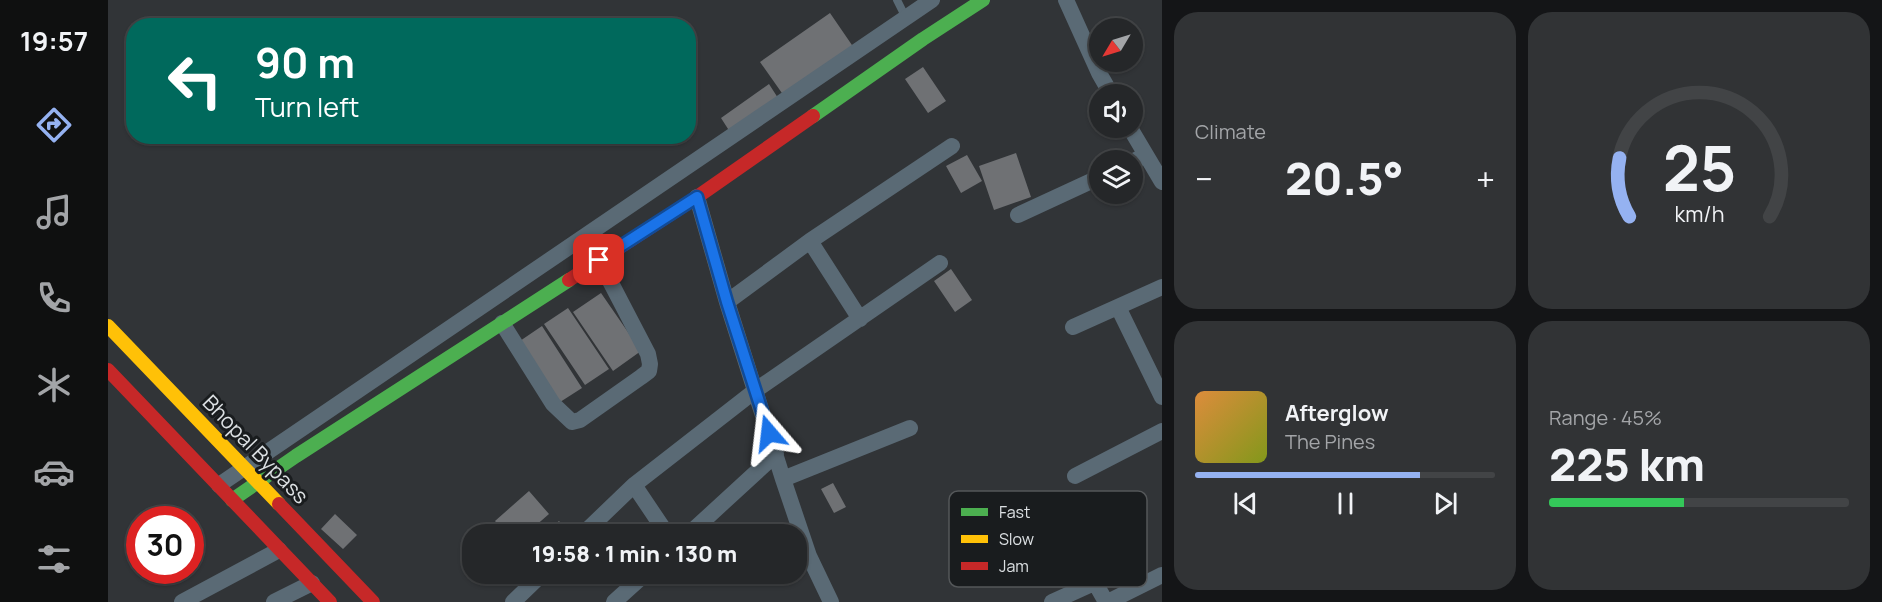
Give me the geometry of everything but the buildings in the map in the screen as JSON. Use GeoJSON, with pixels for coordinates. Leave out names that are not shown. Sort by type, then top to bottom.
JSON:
{"type":"FeatureCollection","features":[{"type":"Feature","properties":{"kind":"street"},"geometry":{"type":"LineString","coordinates":[[219,485],[932,0]]}},
{"type":"Feature","properties":{"kind":"street"},"geometry":{"type":"LineString","coordinates":[[232,500],[296,456],[697,197],[923,39],[983,0]]}},
{"type":"Feature","properties":{"kind":"street"},"geometry":{"type":"LineString","coordinates":[[1066,0],[1105,84]]}},
{"type":"Feature","properties":{"kind":"street"},"geometry":{"type":"LineString","coordinates":[[727,302],[810,241],[952,146]]}},
{"type":"Feature","properties":{"kind":"street"},"geometry":{"type":"LineString","coordinates":[[1143,162],[1162,182]]}},
{"type":"Feature","properties":{"kind":"street"},"geometry":{"type":"LineString","coordinates":[[1018,215],[1089,182]]}},
{"type":"Feature","properties":{"kind":"street"},"geometry":{"type":"LineString","coordinates":[[697,197],[727,302],[783,479],[809,556],[831,602]]}},
{"type":"Feature","properties":{"kind":"street"},"geometry":{"type":"LineString","coordinates":[[810,241],[860,319]]}},
{"type":"Feature","properties":{"kind":"street"},"geometry":{"type":"LineString","coordinates":[[502,323],[558,411],[572,422],[580,420],[641,377],[649,370],[650,364],[648,354],[599,260]]}},
{"type":"Feature","properties":{"kind":"street"},"geometry":{"type":"LineString","coordinates":[[593,524],[634,485],[756,390],[940,263]]}},
{"type":"Feature","properties":{"kind":"street"},"geometry":{"type":"LineString","coordinates":[[1073,327],[1162,288]]}},
{"type":"Feature","properties":{"kind":"street"},"geometry":{"type":"LineString","coordinates":[[1118,308],[1162,397]]}},
{"type":"Feature","properties":{"kind":"street","name":"Bhopal Bypass"},"geometry":{"type":"LineString","coordinates":[[108,326],[373,602]]}},
{"type":"Feature","properties":{"kind":"street"},"geometry":{"type":"LineString","coordinates":[[108,370],[330,602]]}},
{"type":"Feature","properties":{"kind":"street"},"geometry":{"type":"LineString","coordinates":[[783,479],[910,428]]}},
{"type":"Feature","properties":{"kind":"street"},"geometry":{"type":"LineString","coordinates":[[1076,476],[1162,431]]}},
{"type":"Feature","properties":{"kind":"street"},"geometry":{"type":"LineString","coordinates":[[700,524],[776,454]]}},
{"type":"Feature","properties":{"kind":"street"},"geometry":{"type":"LineString","coordinates":[[634,485],[661,524]]}},
{"type":"Feature","properties":{"kind":"street"},"geometry":{"type":"LineString","coordinates":[[182,602],[279,550]]}},
{"type":"Feature","properties":{"kind":"street"},"geometry":{"type":"LineString","coordinates":[[1147,582],[1162,575]]}},
{"type":"Feature","properties":{"kind":"street"},"geometry":{"type":"LineString","coordinates":[[274,602],[312,583]]}},
{"type":"Feature","properties":{"kind":"street"},"geometry":{"type":"LineString","coordinates":[[513,602],[532,584]]}},
{"type":"Feature","properties":{"kind":"street"},"geometry":{"type":"LineString","coordinates":[[614,602],[634,584]]}},
{"type":"Feature","properties":{"kind":"street"},"geometry":{"type":"LineString","coordinates":[[1052,602],[1085,587]]}},
{"type":"Feature","properties":{"kind":"street"},"geometry":{"type":"LineString","coordinates":[[1097,587],[1107,602],[1138,587]]}},
{"type":"Feature","properties":{"kind":"lane"},"geometry":{"type":"LineString","coordinates":[[897,0],[906,18]]}},
{"type":"Feature","properties":{"kind":"traffic: fast"},"geometry":{"type":"LineString","coordinates":[[813,116],[983,0]]}},
{"type":"Feature","properties":{"kind":"traffic: fast"},"geometry":{"type":"LineString","coordinates":[[232,500],[296,456],[569,280]]}},
{"type":"Feature","properties":{"kind":"traffic: slow"},"geometry":{"type":"LineString","coordinates":[[108,326],[279,504]]}},
{"type":"Feature","properties":{"kind":"traffic: jam"},"geometry":{"type":"LineString","coordinates":[[569,280],[697,197],[813,116]]}},
{"type":"Feature","properties":{"kind":"traffic: jam"},"geometry":{"type":"LineString","coordinates":[[108,370],[330,602]]}},
{"type":"Feature","properties":{"kind":"traffic: jam"},"geometry":{"type":"LineString","coordinates":[[279,504],[373,602]]}},
{"type":"Feature","properties":{"kind":"route"},"geometry":{"type":"LineString","coordinates":[[599,260],[697,197],[727,302],[769,433]]}}]}
